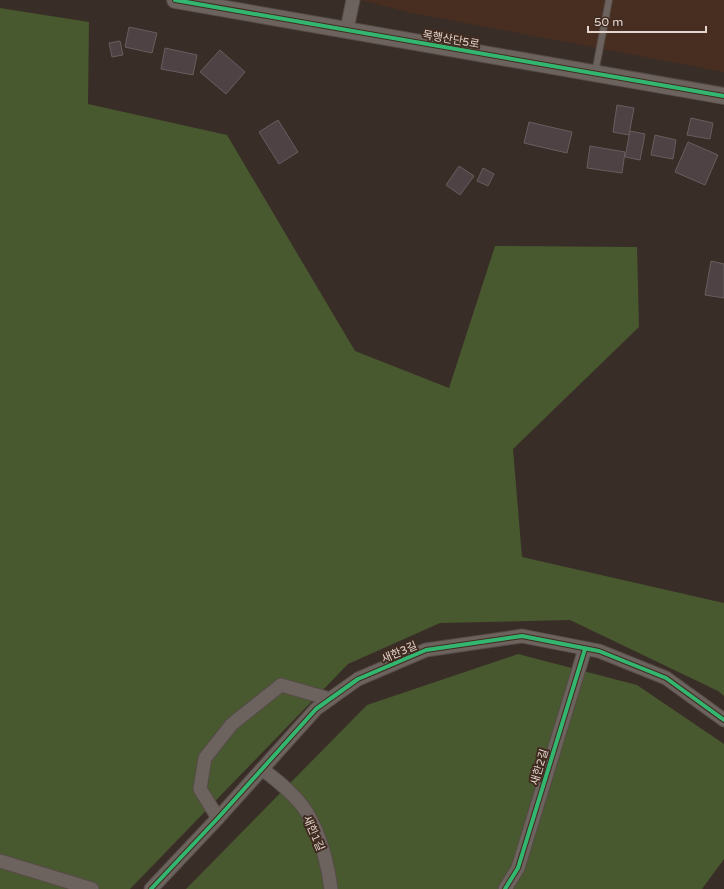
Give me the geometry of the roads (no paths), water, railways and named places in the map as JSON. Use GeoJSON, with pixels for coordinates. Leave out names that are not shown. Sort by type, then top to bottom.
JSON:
{"type":"FeatureCollection","features":[{"type":"Feature","properties":{"kind":"street","name":"목행산단5로"},"geometry":{"type":"LineString","coordinates":[[174,0],[724,96]]}},
{"type":"Feature","properties":{"kind":"street"},"geometry":{"type":"LineString","coordinates":[[347,29],[353,0]]}},
{"type":"Feature","properties":{"kind":"street","name":"새한3길"},"geometry":{"type":"LineString","coordinates":[[151,889],[218,818],[316,709],[358,679],[426,650],[522,636],[599,651],[666,678],[724,720]]}},
{"type":"Feature","properties":{"kind":"street","name":"새한2길"},"geometry":{"type":"LineString","coordinates":[[505,889],[518,868],[585,649]]}},
{"type":"Feature","properties":{"kind":"street"},"geometry":{"type":"LineString","coordinates":[[218,818],[200,789],[205,758],[232,724],[281,685],[330,699]]}},
{"type":"Feature","properties":{"kind":"street","name":"새한1길"},"geometry":{"type":"LineString","coordinates":[[262,769],[284,785],[310,817],[328,868],[331,889]]}},
{"type":"Feature","properties":{"kind":"street"},"geometry":{"type":"LineString","coordinates":[[0,861],[92,889]]}},
{"type":"Feature","properties":{"kind":"lane"},"geometry":{"type":"LineString","coordinates":[[595,73],[609,0]]}}]}
